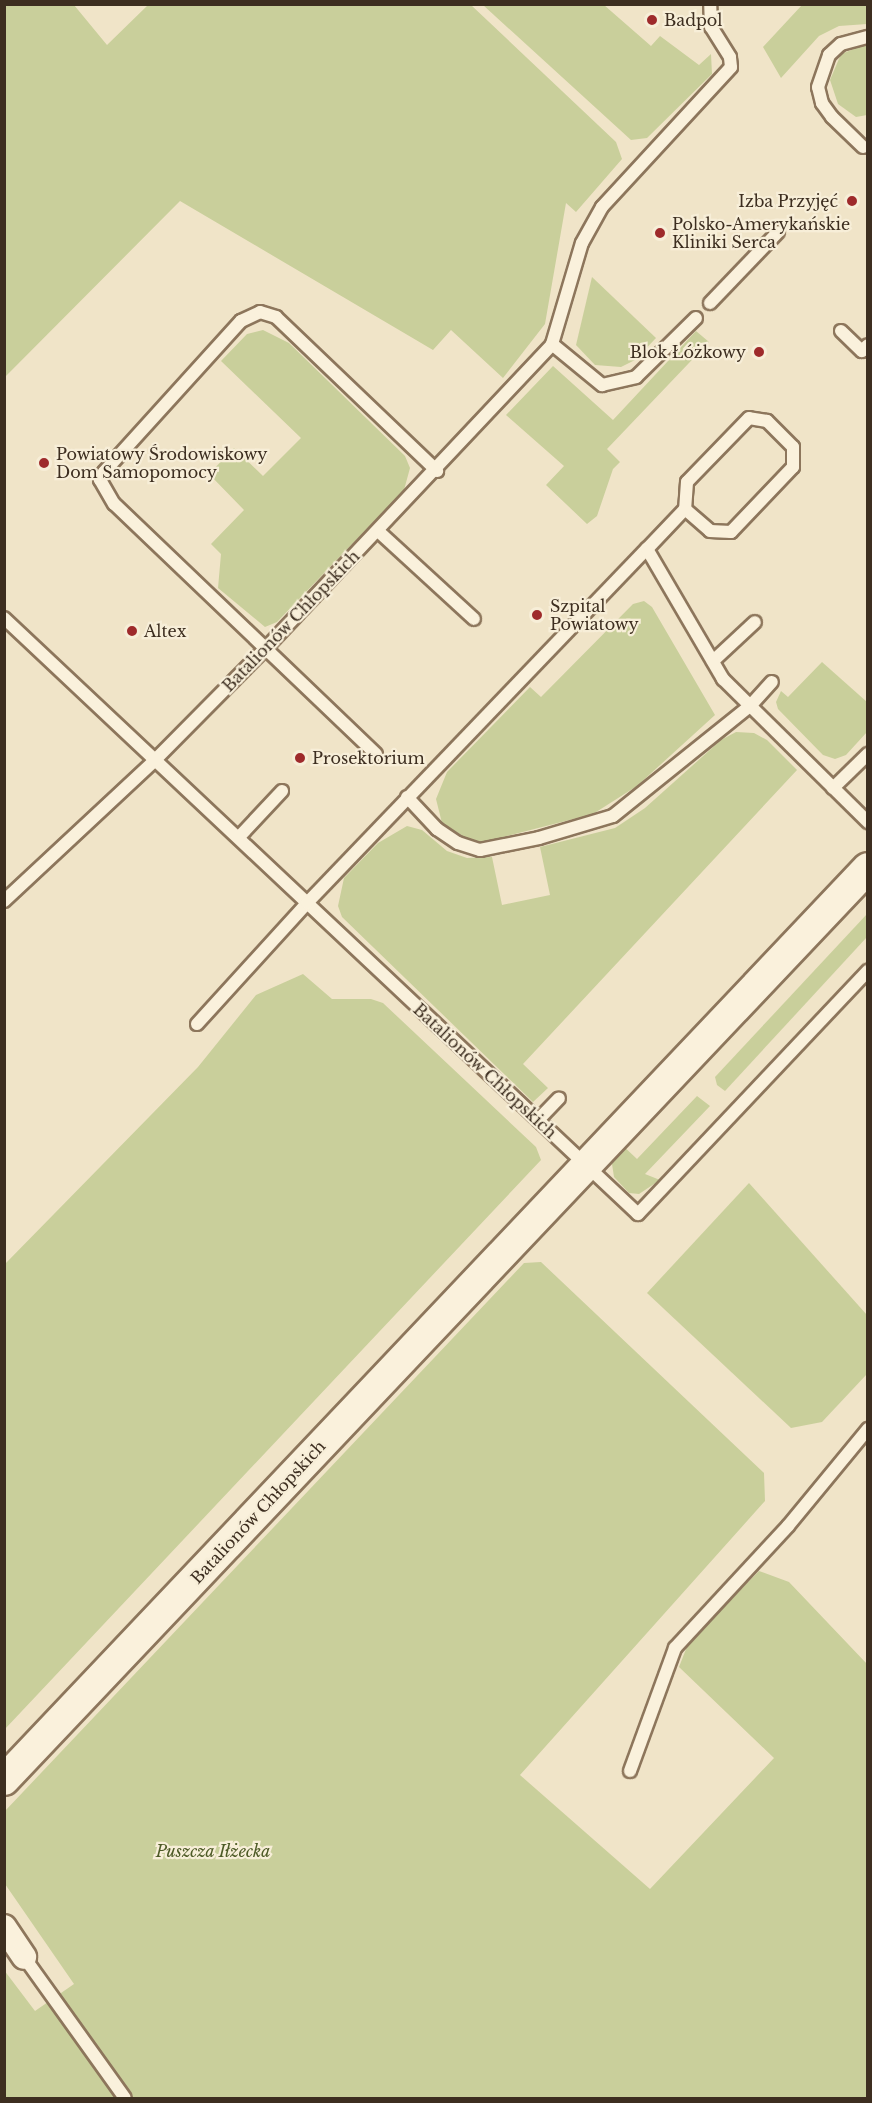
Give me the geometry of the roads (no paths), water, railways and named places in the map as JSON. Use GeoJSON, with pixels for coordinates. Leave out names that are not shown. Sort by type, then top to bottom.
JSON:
{"type":"FeatureCollection","features":[{"type":"Feature","properties":{"kind":"street","name":"Batalionów Chłopskich"},"geometry":{"type":"LineString","coordinates":[[4,1780],[867,868]]}},
{"type":"Feature","properties":{"kind":"street"},"geometry":{"type":"LineString","coordinates":[[4,1928],[24,1957]]}},
{"type":"Feature","properties":{"kind":"lane","name":"Batalionów Chłopskich"},"geometry":{"type":"LineString","coordinates":[[586,1166],[155,760],[436,471],[552,344],[582,243],[602,207],[731,67],[730,57],[711,27],[710,4]]}},
{"type":"Feature","properties":{"kind":"lane"},"geometry":{"type":"LineString","coordinates":[[863,147],[832,117],[822,103],[818,87],[828,55],[841,44],[867,37]]}},
{"type":"Feature","properties":{"kind":"lane"},"geometry":{"type":"LineString","coordinates":[[710,303],[778,232]]}},
{"type":"Feature","properties":{"kind":"lane"},"geometry":{"type":"LineString","coordinates":[[376,754],[114,504],[101,487],[104,472],[242,321],[260,312],[276,317],[436,471]]}},
{"type":"Feature","properties":{"kind":"lane"},"geometry":{"type":"LineString","coordinates":[[552,344],[602,385],[636,377],[696,318]]}},
{"type":"Feature","properties":{"kind":"lane"},"geometry":{"type":"LineString","coordinates":[[841,331],[862,351],[867,345]]}},
{"type":"Feature","properties":{"kind":"lane"},"geometry":{"type":"LineString","coordinates":[[197,1024],[407,797],[686,509],[687,482],[749,418],[767,421],[793,447],[793,467],[731,532],[710,531],[686,509]]}},
{"type":"Feature","properties":{"kind":"lane"},"geometry":{"type":"LineString","coordinates":[[378,531],[474,619]]}},
{"type":"Feature","properties":{"kind":"lane"},"geometry":{"type":"LineString","coordinates":[[647,549],[723,679],[867,822]]}},
{"type":"Feature","properties":{"kind":"lane"},"geometry":{"type":"LineString","coordinates":[[4,618],[155,760],[4,901]]}},
{"type":"Feature","properties":{"kind":"lane"},"geometry":{"type":"LineString","coordinates":[[713,661],[755,621]]}},
{"type":"Feature","properties":{"kind":"lane"},"geometry":{"type":"LineString","coordinates":[[407,797],[437,829],[458,843],[480,850],[517,848],[613,816],[751,705],[772,682]]}},
{"type":"Feature","properties":{"kind":"lane"},"geometry":{"type":"LineString","coordinates":[[833,789],[867,754]]}},
{"type":"Feature","properties":{"kind":"lane"},"geometry":{"type":"LineString","coordinates":[[239,837],[282,791]]}},
{"type":"Feature","properties":{"kind":"lane"},"geometry":{"type":"LineString","coordinates":[[586,1166],[638,1214],[867,971]]}},
{"type":"Feature","properties":{"kind":"lane"},"geometry":{"type":"LineString","coordinates":[[537,1120],[559,1098]]}},
{"type":"Feature","properties":{"kind":"lane"},"geometry":{"type":"LineString","coordinates":[[630,1771],[675,1648],[788,1526],[867,1429]]}},
{"type":"Feature","properties":{"kind":"lane"},"geometry":{"type":"LineString","coordinates":[[24,1957],[125,2098]]}},
{"type":"Feature","properties":{"kind":"place","name":"Badpol"},"geometry":{"type":"Point","coordinates":[652,20]}},
{"type":"Feature","properties":{"kind":"place","name":"Izba Przyjęć"},"geometry":{"type":"Point","coordinates":[852,201]}},
{"type":"Feature","properties":{"kind":"place","name":"Polsko-Amerykańskie Kliniki Serca"},"geometry":{"type":"Point","coordinates":[660,233]}},
{"type":"Feature","properties":{"kind":"place","name":"Blok Łóżkowy"},"geometry":{"type":"Point","coordinates":[759,352]}},
{"type":"Feature","properties":{"kind":"place","name":"Powiatowy Środowiskowy Dom Samopomocy"},"geometry":{"type":"Point","coordinates":[44,463]}},
{"type":"Feature","properties":{"kind":"place","name":"Szpital Powiatowy"},"geometry":{"type":"Point","coordinates":[537,615]}},
{"type":"Feature","properties":{"kind":"place","name":"Altex"},"geometry":{"type":"Point","coordinates":[132,631]}},
{"type":"Feature","properties":{"kind":"place","name":"Prosektorium"},"geometry":{"type":"Point","coordinates":[300,758]}},
{"type":"Feature","properties":{"kind":"park label","name":"Puszcza Iłżecka"},"geometry":{"type":"Point","coordinates":[213,1851]}}]}
